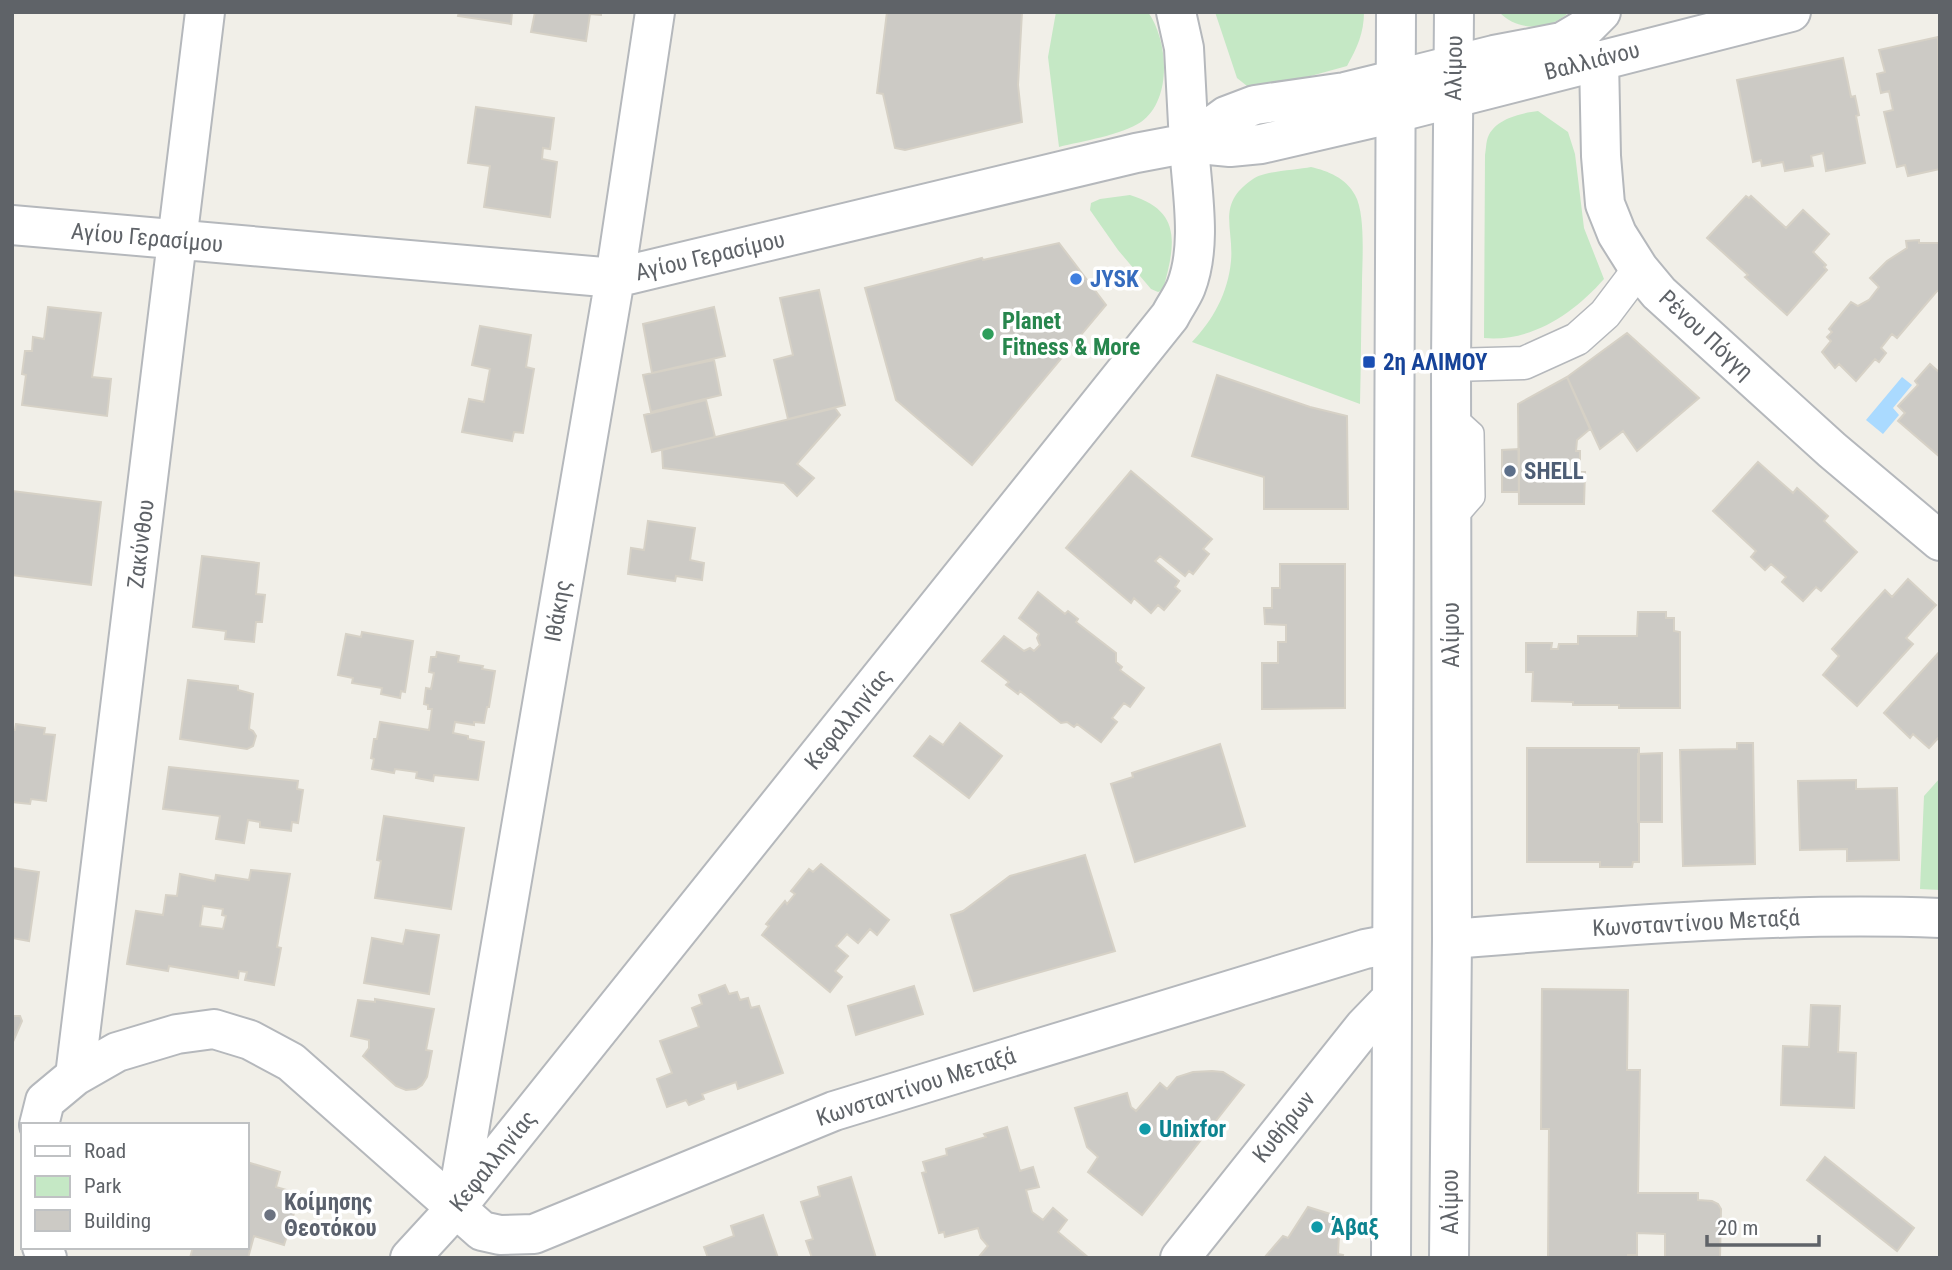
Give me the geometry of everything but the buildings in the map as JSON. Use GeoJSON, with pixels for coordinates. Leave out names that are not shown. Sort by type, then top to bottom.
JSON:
{"type":"FeatureCollection","features":[{"type":"Feature","properties":{"kind":"street","name":"Ζακύνθου"},"geometry":{"type":"LineString","coordinates":[[75,1076],[205,12]]}},
{"type":"Feature","properties":{"kind":"street","name":"Ιθάκης"},"geometry":{"type":"LineString","coordinates":[[456,1209],[615,278],[654,12]]}},
{"type":"Feature","properties":{"kind":"street","name":"Κεφαλληνίας"},"geometry":{"type":"LineString","coordinates":[[410,1258],[456,1209],[1170,316],[1186,286],[1193,255],[1194,229],[1184,48],[1176,12]]}},
{"type":"Feature","properties":{"kind":"street"},"geometry":{"type":"LineString","coordinates":[[1391,1258],[1396,12]]}},
{"type":"Feature","properties":{"kind":"street","name":"Αλίμου"},"geometry":{"type":"LineString","coordinates":[[1449,1258],[1454,12]]}},
{"type":"Feature","properties":{"kind":"street","name":"Βαλλιάνου"},"geometry":{"type":"LineString","coordinates":[[1454,82],[1494,55],[1562,42],[1584,29],[1601,12]]}},
{"type":"Feature","properties":{"kind":"street","name":"Ρένου Πόγγη"},"geometry":{"type":"LineString","coordinates":[[1601,12],[1598,60],[1605,204],[1617,234],[1639,269],[1659,293],[1832,450],[1940,541]]}},
{"type":"Feature","properties":{"kind":"street","name":"Βαλλιάνου"},"geometry":{"type":"LineString","coordinates":[[1395,97],[1454,82],[1598,60],[1791,12]]}},
{"type":"Feature","properties":{"kind":"street"},"geometry":{"type":"LineString","coordinates":[[1189,143],[1226,116],[1255,105],[1345,92],[1395,97]]}},
{"type":"Feature","properties":{"kind":"street","name":"Αγίου Γερασίμου"},"geometry":{"type":"LineString","coordinates":[[12,225],[178,242],[615,278],[1136,153],[1189,143],[1230,147],[1261,144],[1395,97]]}},
{"type":"Feature","properties":{"kind":"street"},"geometry":{"type":"LineString","coordinates":[[1451,365],[1524,363],[1577,339],[1605,314],[1639,269]]}},
{"type":"Feature","properties":{"kind":"street","name":"Κωνσταντίνου Μεταξά"},"geometry":{"type":"LineString","coordinates":[[1452,939],[1619,925],[1796,917],[1940,918]]}},
{"type":"Feature","properties":{"kind":"street","name":"Κωνσταντίνου Μεταξά"},"geometry":{"type":"LineString","coordinates":[[32,1113],[75,1076],[117,1052],[177,1034],[214,1029],[250,1040],[291,1062],[482,1231],[500,1235],[534,1234],[834,1111],[1352,953],[1392,944]]}},
{"type":"Feature","properties":{"kind":"street","name":"Κυθήρων"},"geometry":{"type":"LineString","coordinates":[[1180,1258],[1364,1027],[1391,999]]}},
{"type":"Feature","properties":{"kind":"green space"},"geometry":{"type":"Polygon","coordinates":[[[1056,12],[1148,12],[1160,38],[1164,69],[1158,99],[1141,122],[1113,134],[1059,147],[1048,57],[1056,12]]]}},
{"type":"Feature","properties":{"kind":"green space"},"geometry":{"type":"Polygon","coordinates":[[[1215,12],[1364,12],[1359,40],[1347,66],[1260,90],[1247,86],[1237,78],[1215,12]]]}},
{"type":"Feature","properties":{"kind":"green space"},"geometry":{"type":"Polygon","coordinates":[[[1499,12],[1569,12],[1553,23],[1534,27],[1515,23],[1499,12]]]}},
{"type":"Feature","properties":{"kind":"green space"},"geometry":{"type":"Polygon","coordinates":[[[1538,111],[1568,132],[1575,154],[1584,228],[1604,279],[1579,304],[1550,323],[1519,335],[1484,338],[1487,139],[1502,121],[1538,111]]]}},
{"type":"Feature","properties":{"kind":"green space"},"geometry":{"type":"Polygon","coordinates":[[[1311,167],[1330,173],[1347,184],[1355,195],[1361,214],[1363,252],[1360,404],[1192,342],[1207,325],[1227,284],[1231,261],[1229,217],[1234,198],[1258,176],[1311,167]]]}},
{"type":"Feature","properties":{"kind":"green space"},"geometry":{"type":"Polygon","coordinates":[[[1130,195],[1159,210],[1167,220],[1171,232],[1172,244],[1167,274],[1163,290],[1158,292],[1151,289],[1118,250],[1090,210],[1091,203],[1100,199],[1130,195]]]}},
{"type":"Feature","properties":{"kind":"green space"},"geometry":{"type":"Polygon","coordinates":[[[1940,778],[1940,890],[1920,889],[1924,796],[1940,778]]]}},
{"type":"Feature","properties":{"kind":"water"},"geometry":{"type":"Polygon","coordinates":[[[1902,377],[1912,385],[1893,408],[1899,415],[1883,434],[1866,420],[1902,377]]]}},
{"type":"Feature","properties":{"kind":"place","name":"JYSK"},"geometry":{"type":"Point","coordinates":[1076,279]}},
{"type":"Feature","properties":{"kind":"place","name":"Planet Fitness & More"},"geometry":{"type":"Point","coordinates":[988,334]}},
{"type":"Feature","properties":{"kind":"place","name":"2η ΑΛΙΜΟΥ"},"geometry":{"type":"Point","coordinates":[1369,362]}},
{"type":"Feature","properties":{"kind":"place","name":"SHELL"},"geometry":{"type":"Point","coordinates":[1510,471]}},
{"type":"Feature","properties":{"kind":"place","name":"Unixfor"},"geometry":{"type":"Point","coordinates":[1145,1129]}},
{"type":"Feature","properties":{"kind":"place","name":"Κοίμησης Θεοτόκου"},"geometry":{"type":"Point","coordinates":[270,1215]}},
{"type":"Feature","properties":{"kind":"place","name":"Άβαξ"},"geometry":{"type":"Point","coordinates":[1317,1227]}}]}
